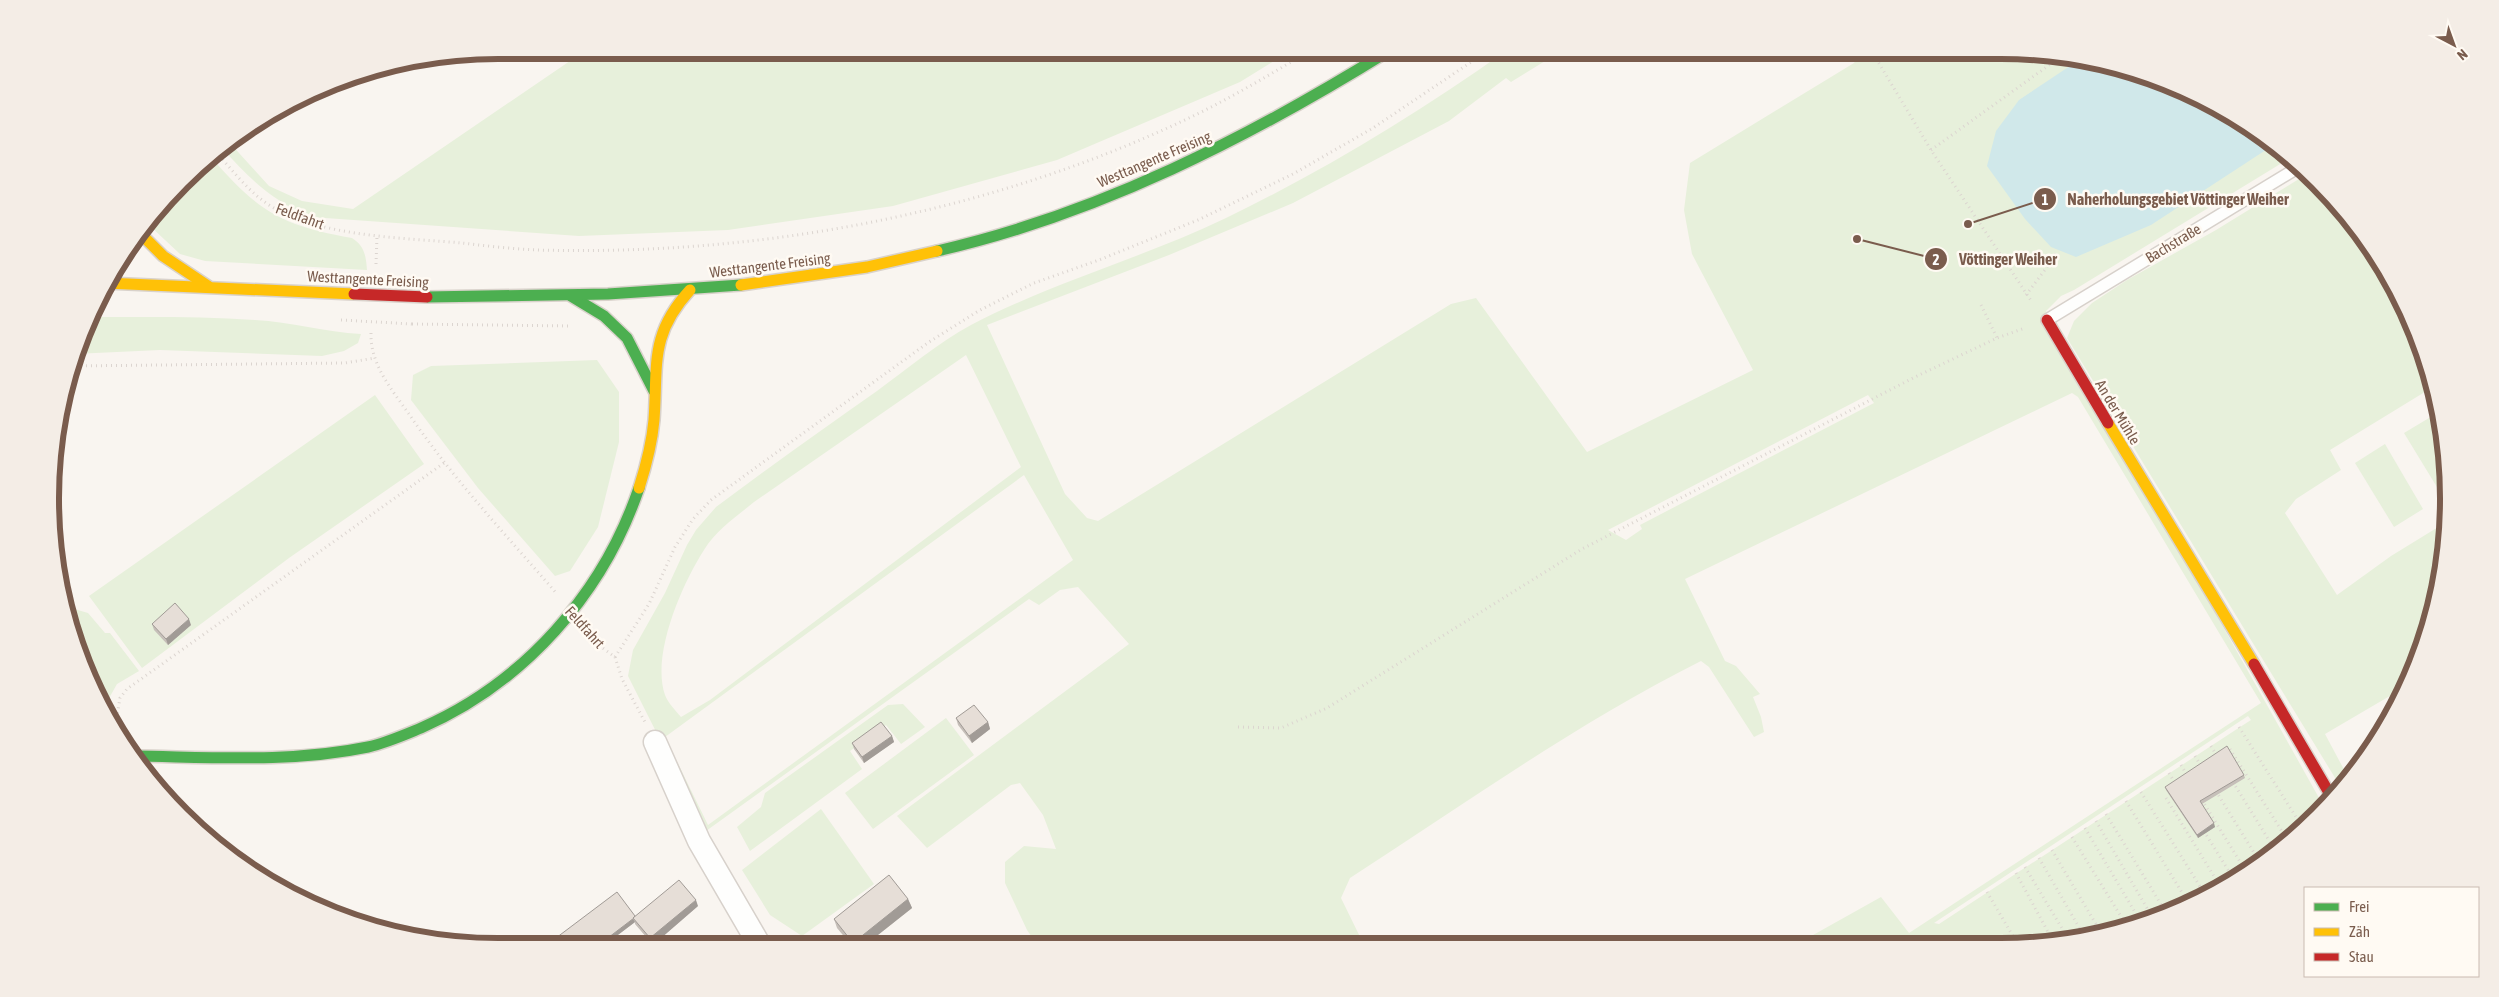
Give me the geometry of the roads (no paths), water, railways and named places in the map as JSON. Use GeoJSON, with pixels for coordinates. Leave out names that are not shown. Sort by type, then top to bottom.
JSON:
{"type":"FeatureCollection","features":[{"type":"Feature","properties":{"kind":"main road","name":"Westtangente Freising"},"geometry":{"type":"LineString","coordinates":[[116,283],[427,297],[570,296],[690,290],[788,280],[872,266],[1031,225],[1188,163],[1270,123],[1339,84],[1376,59]]}},
{"type":"Feature","properties":{"kind":"main road"},"geometry":{"type":"LineString","coordinates":[[145,238],[163,256],[208,286]]}},
{"type":"Feature","properties":{"kind":"main road"},"geometry":{"type":"LineString","coordinates":[[143,756],[277,758],[370,746],[415,731],[460,710],[518,668],[571,611],[620,537],[640,488],[650,450],[659,340],[674,308],[690,290]]}},
{"type":"Feature","properties":{"kind":"main road"},"geometry":{"type":"LineString","coordinates":[[570,296],[604,316],[628,338],[654,392]]}},
{"type":"Feature","properties":{"kind":"main road","name":"An der Mühle"},"geometry":{"type":"LineString","coordinates":[[2046,320],[2242,643],[2328,791]]}},
{"type":"Feature","properties":{"kind":"street"},"geometry":{"type":"LineString","coordinates":[[655,742],[699,841],[755,938]]}},
{"type":"Feature","properties":{"kind":"lane","name":"Bachstraße"},"geometry":{"type":"LineString","coordinates":[[2046,320],[2293,171]]}},
{"type":"Feature","properties":{"kind":"water"},"geometry":{"type":"Polygon","coordinates":[[[2072,65],[2086,67],[2142,82],[2169,92],[2220,118],[2267,149],[2151,225],[2076,257],[2051,247],[2025,219],[1987,166],[1996,131],[2019,100],[2072,65]]]}},
{"type":"Feature","properties":{"kind":"place","name":"Naherholungsgebiet Vöttinger Weiher"},"geometry":{"type":"Point","coordinates":[1968,224]}},
{"type":"Feature","properties":{"kind":"place","name":"Vöttinger Weiher"},"geometry":{"type":"Point","coordinates":[1857,239]}}]}
